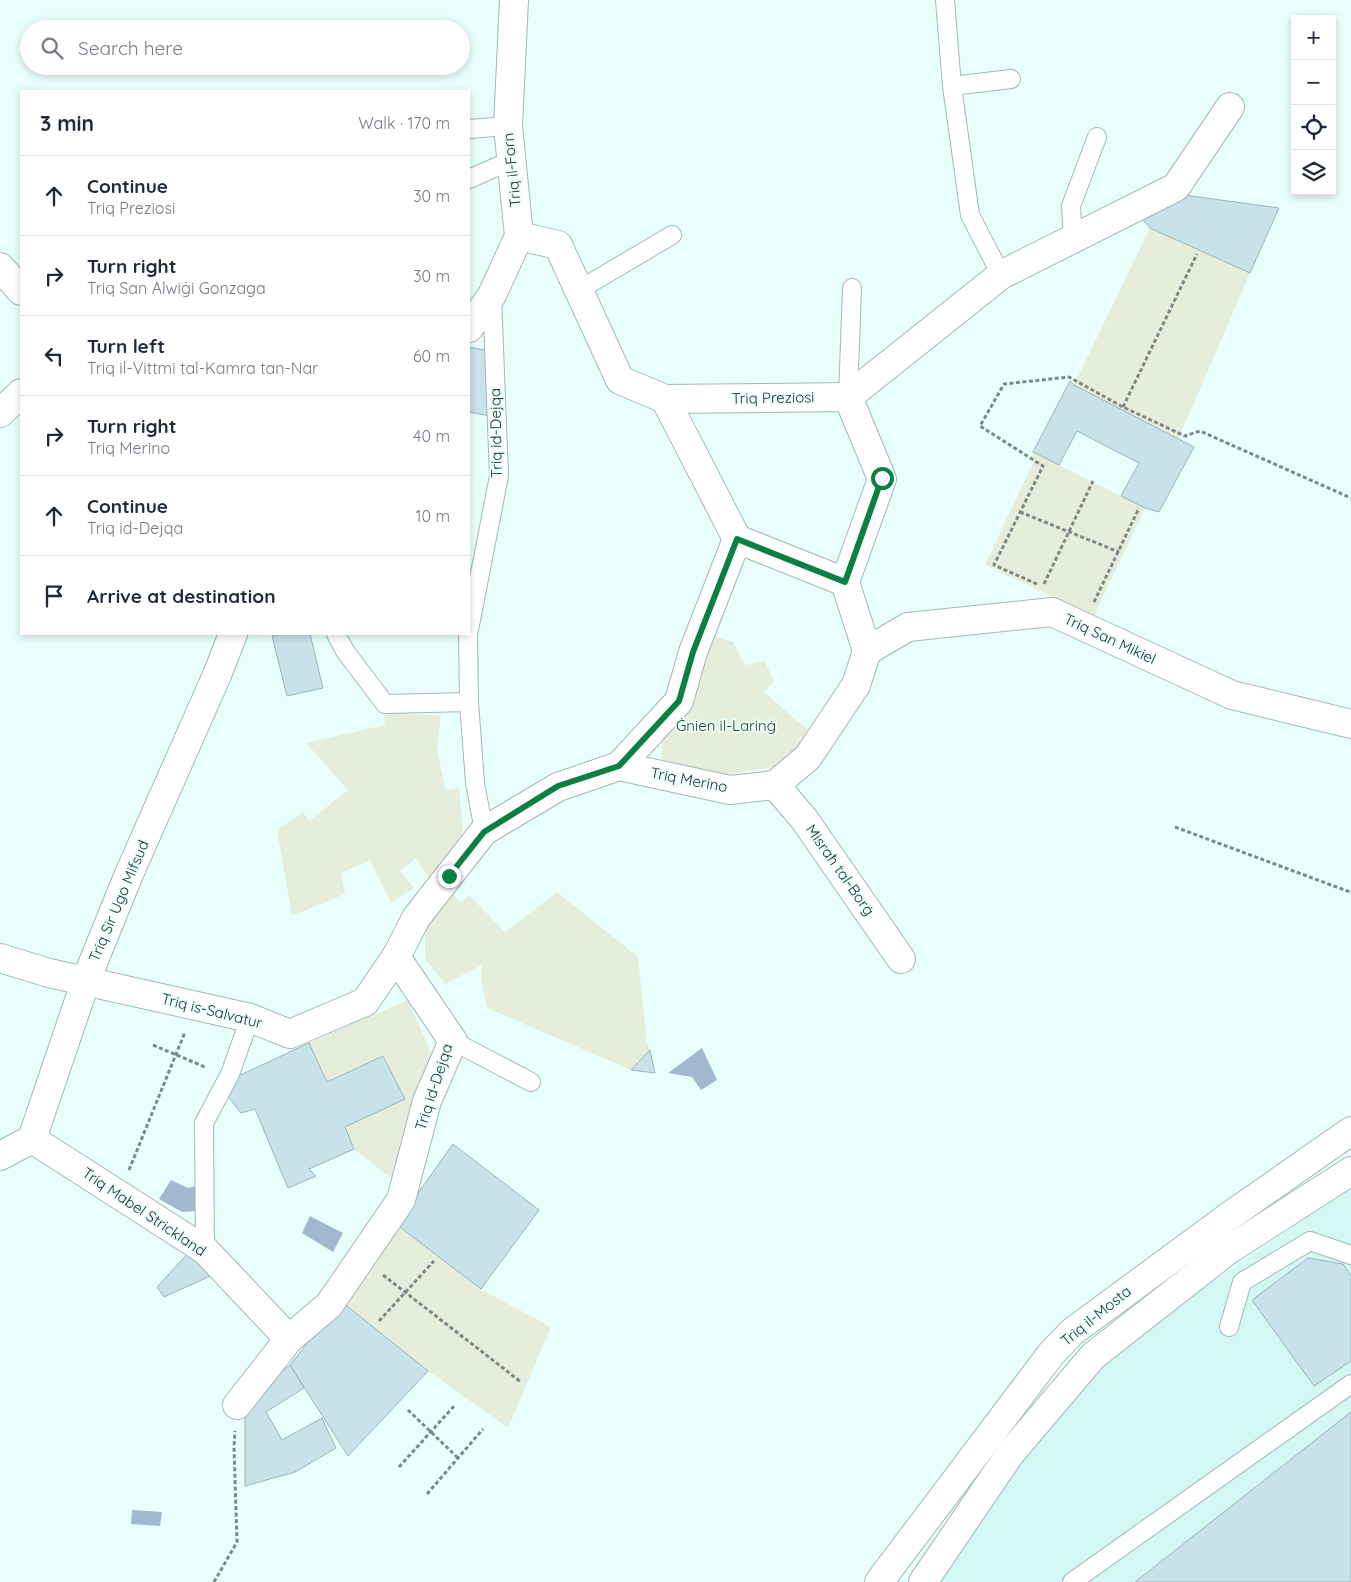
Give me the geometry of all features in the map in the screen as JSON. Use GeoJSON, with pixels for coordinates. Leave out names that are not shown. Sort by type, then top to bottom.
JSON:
{"type":"FeatureCollection","features":[{"type":"Feature","properties":{"kind":"main road","name":"Triq il-Forn"},"geometry":{"type":"LineString","coordinates":[[470,325],[492,295],[518,236],[508,126],[514,0]]}},
{"type":"Feature","properties":{"kind":"main road"},"geometry":{"type":"LineString","coordinates":[[775,785],[808,758],[856,685],[867,652],[845,582],[882,478],[848,397],[1001,275],[1176,187],[1230,107]]}},
{"type":"Feature","properties":{"kind":"main road","name":"Triq Preziosi"},"geometry":{"type":"LineString","coordinates":[[518,236],[558,245],[620,380],[665,399],[848,397]]}},
{"type":"Feature","properties":{"kind":"main road"},"geometry":{"type":"LineString","coordinates":[[0,267],[20,290]]}},
{"type":"Feature","properties":{"kind":"main road"},"geometry":{"type":"LineString","coordinates":[[0,412],[20,394]]}},
{"type":"Feature","properties":{"kind":"main road"},"geometry":{"type":"LineString","coordinates":[[665,399],[737,539],[845,582]]}},
{"type":"Feature","properties":{"kind":"main road"},"geometry":{"type":"LineString","coordinates":[[396,956],[416,918],[484,832],[558,786],[619,766],[679,701],[693,652],[737,539]]}},
{"type":"Feature","properties":{"kind":"main road","name":"Triq San Mikiel"},"geometry":{"type":"LineString","coordinates":[[867,652],[908,627],[1052,612],[1232,695],[1351,724]]}},
{"type":"Feature","properties":{"kind":"main road","name":"Triq Sir Ugo Mifsud"},"geometry":{"type":"LineString","coordinates":[[32,1139],[86,980],[129,874],[217,675],[232,635]]}},
{"type":"Feature","properties":{"kind":"main road","name":"Triq Merino"},"geometry":{"type":"LineString","coordinates":[[619,766],[730,790],[775,785]]}},
{"type":"Feature","properties":{"kind":"main road","name":"Misraħ tal-Borġ"},"geometry":{"type":"LineString","coordinates":[[775,785],[804,819],[900,959]]}},
{"type":"Feature","properties":{"kind":"main road","name":"Triq is-Salvatur"},"geometry":{"type":"LineString","coordinates":[[0,958],[49,973],[250,1018],[290,1034],[365,1002],[396,956]]}},
{"type":"Feature","properties":{"kind":"main road","name":"Triq id-Dejqa"},"geometry":{"type":"LineString","coordinates":[[237,1405],[289,1339],[328,1305],[401,1200],[427,1101],[452,1041],[396,956]]}},
{"type":"Feature","properties":{"kind":"main road","name":"Triq il-Mosta"},"geometry":{"type":"LineString","coordinates":[[878,1582],[1051,1354],[1072,1332],[1228,1216],[1351,1131]]}},
{"type":"Feature","properties":{"kind":"main road"},"geometry":{"type":"LineString","coordinates":[[0,1156],[32,1139]]}},
{"type":"Feature","properties":{"kind":"main road","name":"Triq Mabel Strickland"},"geometry":{"type":"LineString","coordinates":[[32,1139],[204,1250],[289,1339]]}},
{"type":"Feature","properties":{"kind":"main road","name":"Triq il-Mosta"},"geometry":{"type":"LineString","coordinates":[[923,1582],[1010,1454],[1093,1356],[1227,1251],[1351,1171]]}},
{"type":"Feature","properties":{"kind":"lane"},"geometry":{"type":"LineString","coordinates":[[945,0],[952,86],[970,215],[1001,275]]}},
{"type":"Feature","properties":{"kind":"lane"},"geometry":{"type":"LineString","coordinates":[[952,86],[1011,79]]}},
{"type":"Feature","properties":{"kind":"lane"},"geometry":{"type":"LineString","coordinates":[[470,129],[508,126]]}},
{"type":"Feature","properties":{"kind":"lane"},"geometry":{"type":"LineString","coordinates":[[1073,239],[1071,206],[1097,137]]}},
{"type":"Feature","properties":{"kind":"lane"},"geometry":{"type":"LineString","coordinates":[[470,179],[512,160]]}},
{"type":"Feature","properties":{"kind":"lane"},"geometry":{"type":"LineString","coordinates":[[579,290],[672,235]]}},
{"type":"Feature","properties":{"kind":"lane"},"geometry":{"type":"LineString","coordinates":[[848,397],[852,288]]}},
{"type":"Feature","properties":{"kind":"lane","name":"Triq id-Dejqa"},"geometry":{"type":"LineString","coordinates":[[470,625],[498,476],[492,295]]}},
{"type":"Feature","properties":{"kind":"lane"},"geometry":{"type":"LineString","coordinates":[[336,635],[344,651],[385,704],[469,702]]}},
{"type":"Feature","properties":{"kind":"lane"},"geometry":{"type":"LineString","coordinates":[[468,635],[469,702],[474,783],[484,832]]}},
{"type":"Feature","properties":{"kind":"lane"},"geometry":{"type":"LineString","coordinates":[[204,1250],[204,1123],[230,1074],[250,1018]]}},
{"type":"Feature","properties":{"kind":"lane"},"geometry":{"type":"LineString","coordinates":[[452,1041],[531,1082]]}},
{"type":"Feature","properties":{"kind":"lane"},"geometry":{"type":"LineString","coordinates":[[1229,1327],[1242,1282],[1310,1241],[1351,1254]]}},
{"type":"Feature","properties":{"kind":"lane"},"geometry":{"type":"LineString","coordinates":[[1072,1582],[1351,1384]]}},
{"type":"Feature","properties":{"kind":"path"},"geometry":{"type":"LineString","coordinates":[[1123,407],[1197,254]]}},
{"type":"Feature","properties":{"kind":"path"},"geometry":{"type":"LineString","coordinates":[[1093,481],[1043,587],[994,564],[1043,466],[980,426],[1004,384],[1069,377],[1123,407],[1185,436],[1200,431],[1351,498]]}},
{"type":"Feature","properties":{"kind":"path"},"geometry":{"type":"LineString","coordinates":[[1091,608],[1139,508]]}},
{"type":"Feature","properties":{"kind":"path"},"geometry":{"type":"LineString","coordinates":[[1020,512],[1119,552]]}},
{"type":"Feature","properties":{"kind":"path"},"geometry":{"type":"LineString","coordinates":[[1174,827],[1350,892]]}},
{"type":"Feature","properties":{"kind":"path"},"geometry":{"type":"LineString","coordinates":[[129,1170],[188,1025]]}},
{"type":"Feature","properties":{"kind":"path"},"geometry":{"type":"LineString","coordinates":[[153,1045],[204,1067]]}},
{"type":"Feature","properties":{"kind":"path"},"geometry":{"type":"LineString","coordinates":[[379,1321],[434,1261]]}},
{"type":"Feature","properties":{"kind":"path"},"geometry":{"type":"LineString","coordinates":[[380,1273],[521,1382]]}},
{"type":"Feature","properties":{"kind":"path"},"geometry":{"type":"LineString","coordinates":[[214,1582],[237,1542],[234,1447],[237,1405]]}},
{"type":"Feature","properties":{"kind":"path"},"geometry":{"type":"LineString","coordinates":[[399,1467],[455,1405]]}},
{"type":"Feature","properties":{"kind":"path"},"geometry":{"type":"LineString","coordinates":[[408,1410],[458,1458]]}},
{"type":"Feature","properties":{"kind":"path"},"geometry":{"type":"LineString","coordinates":[[427,1494],[483,1429]]}},
{"type":"Feature","properties":{"kind":"shaded area"},"geometry":{"type":"Polygon","coordinates":[[[702,1048],[717,1080],[701,1090],[692,1077],[668,1073],[702,1048]]]}},
{"type":"Feature","properties":{"kind":"shaded area"},"geometry":{"type":"Polygon","coordinates":[[[171,1180],[188,1188],[196,1186],[197,1211],[182,1212],[159,1199],[171,1180]]]}},
{"type":"Feature","properties":{"kind":"shaded area"},"geometry":{"type":"Polygon","coordinates":[[[1351,1187],[1351,1582],[933,1582],[1047,1413],[1118,1347],[1351,1187]]]}},
{"type":"Feature","properties":{"kind":"shaded area"},"geometry":{"type":"Polygon","coordinates":[[[310,1216],[343,1233],[333,1252],[302,1233],[310,1216]]]}},
{"type":"Feature","properties":{"kind":"shaded area"},"geometry":{"type":"Polygon","coordinates":[[[132,1510],[162,1512],[160,1526],[131,1524],[132,1510]]]}},
{"type":"Feature","properties":{"kind":"green space"},"geometry":{"type":"Polygon","coordinates":[[[1150,228],[1250,273],[1178,440],[1074,385],[1150,228]]]}},
{"type":"Feature","properties":{"kind":"green space"},"geometry":{"type":"Polygon","coordinates":[[[1033,452],[1145,508],[1094,616],[985,565],[1033,463],[1033,452]]]}},
{"type":"Feature","properties":{"kind":"green space","name":"Ġnien il-Larinġ"},"geometry":{"type":"Polygon","coordinates":[[[709,634],[733,642],[745,665],[765,661],[774,682],[764,692],[815,736],[778,766],[715,777],[661,768],[662,736],[709,634]]]}},
{"type":"Feature","properties":{"kind":"green space"},"geometry":{"type":"Polygon","coordinates":[[[384,712],[441,716],[437,750],[446,791],[459,788],[463,828],[460,839],[429,879],[416,858],[400,871],[414,888],[391,903],[370,860],[341,873],[345,894],[292,916],[277,830],[303,812],[309,821],[348,790],[306,743],[385,725],[384,712]]]}},
{"type":"Feature","properties":{"kind":"green space"},"geometry":{"type":"Polygon","coordinates":[[[449,889],[461,903],[469,895],[505,932],[557,892],[638,957],[647,1043],[650,1050],[631,1070],[487,1008],[481,979],[482,965],[445,984],[425,959],[425,928],[449,889]]]}},
{"type":"Feature","properties":{"kind":"green space"},"geometry":{"type":"Polygon","coordinates":[[[408,1000],[447,1090],[438,1097],[396,1182],[354,1149],[345,1127],[405,1099],[384,1056],[327,1082],[309,1043],[408,1000]]]}},
{"type":"Feature","properties":{"kind":"green space"},"geometry":{"type":"Polygon","coordinates":[[[396,1224],[481,1289],[551,1327],[508,1428],[428,1371],[347,1306],[396,1224]]]}},
{"type":"Feature","properties":{"kind":"building"},"geometry":{"type":"Polygon","coordinates":[[[1177,194],[1279,208],[1250,273],[1150,228],[1140,216],[1177,194]]]}},
{"type":"Feature","properties":{"kind":"building"},"geometry":{"type":"Polygon","coordinates":[[[470,347],[491,351],[490,416],[470,412],[470,347]]]}},
{"type":"Feature","properties":{"kind":"building"},"geometry":{"type":"Polygon","coordinates":[[[1070,381],[1074,385],[1194,447],[1159,512],[1145,508],[1121,496],[1139,463],[1077,431],[1059,465],[1033,452],[1070,381]]]}},
{"type":"Feature","properties":{"kind":"building"},"geometry":{"type":"Polygon","coordinates":[[[310,635],[323,688],[287,696],[272,636],[310,635]]]}},
{"type":"Feature","properties":{"kind":"building"},"geometry":{"type":"Polygon","coordinates":[[[309,1043],[327,1082],[383,1056],[405,1099],[345,1127],[354,1149],[309,1169],[316,1176],[288,1188],[255,1109],[241,1113],[227,1095],[236,1077],[309,1043]]]}},
{"type":"Feature","properties":{"kind":"building"},"geometry":{"type":"Polygon","coordinates":[[[650,1050],[655,1073],[631,1070],[650,1050]]]}},
{"type":"Feature","properties":{"kind":"building"},"geometry":{"type":"Polygon","coordinates":[[[453,1144],[539,1210],[481,1289],[396,1224],[453,1144]]]}},
{"type":"Feature","properties":{"kind":"building"},"geometry":{"type":"Polygon","coordinates":[[[191,1250],[217,1273],[164,1297],[157,1287],[191,1250]]]}},
{"type":"Feature","properties":{"kind":"building"},"geometry":{"type":"Polygon","coordinates":[[[1308,1258],[1343,1264],[1351,1276],[1351,1361],[1314,1386],[1252,1300],[1308,1258]]]}},
{"type":"Feature","properties":{"kind":"building"},"geometry":{"type":"Polygon","coordinates":[[[347,1306],[428,1371],[348,1456],[290,1365],[336,1307],[347,1306]]]}},
{"type":"Feature","properties":{"kind":"building"},"geometry":{"type":"Polygon","coordinates":[[[290,1365],[304,1388],[266,1412],[282,1440],[322,1418],[336,1448],[295,1472],[245,1486],[245,1409],[249,1397],[290,1365]]]}},
{"type":"Feature","properties":{"kind":"building"},"geometry":{"type":"Polygon","coordinates":[[[1351,1412],[1351,1582],[1135,1582],[1351,1412]]]}},
{"type":"Feature","properties":{"kind":"route"},"geometry":{"type":"LineString","coordinates":[[449,876],[484,832],[558,786],[619,766],[679,701],[693,652],[737,539],[845,582],[882,478]]}}]}
